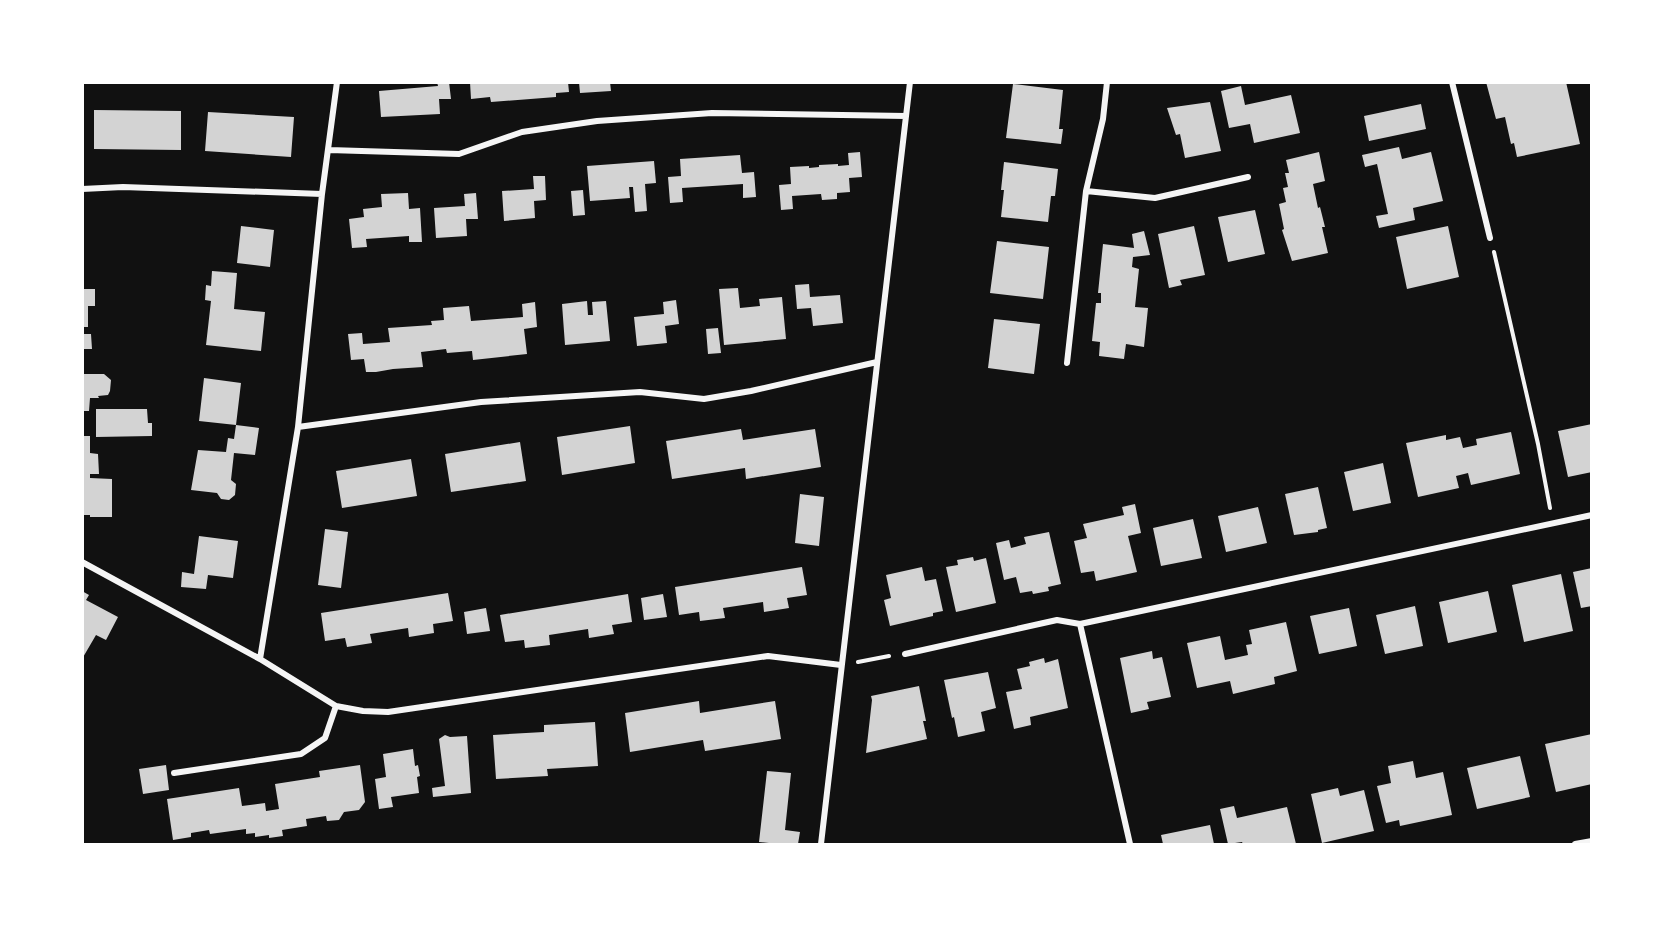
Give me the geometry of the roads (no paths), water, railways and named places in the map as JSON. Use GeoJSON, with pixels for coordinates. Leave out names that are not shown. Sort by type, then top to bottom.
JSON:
{"type":"FeatureCollection","features":[{"type":"Feature","properties":{"kind":"street"},"geometry":{"type":"LineString","coordinates":[[260,659],[298,427],[322,194],[337,82]]}},
{"type":"Feature","properties":{"kind":"street"},"geometry":{"type":"LineString","coordinates":[[821,844],[910,82]]}},
{"type":"Feature","properties":{"kind":"street"},"geometry":{"type":"LineString","coordinates":[[1067,363],[1086,191],[1103,119],[1107,82]]}},
{"type":"Feature","properties":{"kind":"street"},"geometry":{"type":"LineString","coordinates":[[1452,82],[1490,238]]}},
{"type":"Feature","properties":{"kind":"street"},"geometry":{"type":"LineString","coordinates":[[329,150],[459,154],[522,132],[597,121],[712,113],[906,116]]}},
{"type":"Feature","properties":{"kind":"street"},"geometry":{"type":"LineString","coordinates":[[1086,191],[1155,198],[1248,177]]}},
{"type":"Feature","properties":{"kind":"street"},"geometry":{"type":"LineString","coordinates":[[82,189],[123,186],[322,194]]}},
{"type":"Feature","properties":{"kind":"street"},"geometry":{"type":"LineString","coordinates":[[298,427],[481,402],[640,392],[704,399],[751,391],[877,362]]}},
{"type":"Feature","properties":{"kind":"street"},"geometry":{"type":"LineString","coordinates":[[905,654],[1057,620],[1080,624],[1592,515]]}},
{"type":"Feature","properties":{"kind":"street"},"geometry":{"type":"LineString","coordinates":[[82,562],[260,659],[336,706],[363,711],[388,712],[768,656],[842,665]]}},
{"type":"Feature","properties":{"kind":"street"},"geometry":{"type":"LineString","coordinates":[[1080,624],[1130,844]]}},
{"type":"Feature","properties":{"kind":"street"},"geometry":{"type":"LineString","coordinates":[[174,773],[301,754],[325,738],[336,706]]}},
{"type":"Feature","properties":{"kind":"street"},"geometry":{"type":"LineString","coordinates":[[1575,844],[1592,841]]}}]}
